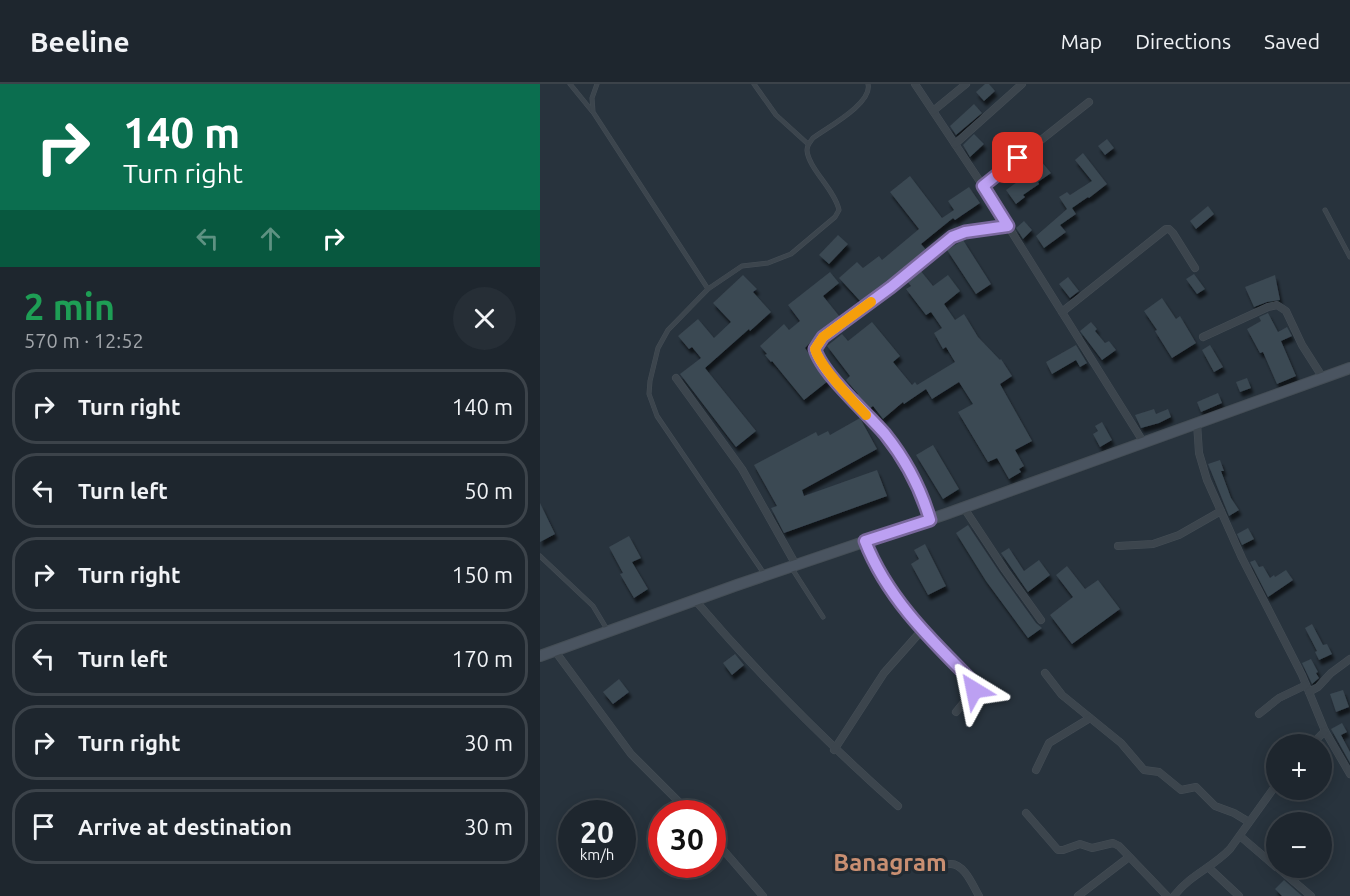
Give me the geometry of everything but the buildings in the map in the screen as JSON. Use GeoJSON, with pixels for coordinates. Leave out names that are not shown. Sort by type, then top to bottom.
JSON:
{"type":"FeatureCollection","features":[{"type":"Feature","properties":{"kind":"main road"},"geometry":{"type":"LineString","coordinates":[[540,656],[766,575],[964,508],[1350,368]]}},
{"type":"Feature","properties":{"kind":"street"},"geometry":{"type":"LineString","coordinates":[[915,84],[983,186],[1144,443]]}},
{"type":"Feature","properties":{"kind":"street"},"geometry":{"type":"LineString","coordinates":[[933,111],[966,84]]}},
{"type":"Feature","properties":{"kind":"street"},"geometry":{"type":"LineString","coordinates":[[955,144],[1022,84]]}},
{"type":"Feature","properties":{"kind":"street"},"geometry":{"type":"LineString","coordinates":[[983,186],[1089,102]]}},
{"type":"Feature","properties":{"kind":"street"},"geometry":{"type":"LineString","coordinates":[[930,520],[919,488],[895,448],[839,384],[817,356],[815,349],[823,337],[891,287],[952,237],[965,232],[1008,226]]}},
{"type":"Feature","properties":{"kind":"street"},"geometry":{"type":"LineString","coordinates":[[1062,312],[1166,229],[1173,233],[1195,268]]}},
{"type":"Feature","properties":{"kind":"street"},"geometry":{"type":"LineString","coordinates":[[1203,336],[1268,307],[1277,305],[1283,307],[1302,345],[1323,378]]}},
{"type":"Feature","properties":{"kind":"street"},"geometry":{"type":"LineString","coordinates":[[676,378],[742,470],[794,566]]}},
{"type":"Feature","properties":{"kind":"street"},"geometry":{"type":"LineString","coordinates":[[1197,423],[1202,465],[1221,511],[1242,558],[1270,610],[1325,731],[1350,774]]}},
{"type":"Feature","properties":{"kind":"street"},"geometry":{"type":"LineString","coordinates":[[964,508],[1041,620]]}},
{"type":"Feature","properties":{"kind":"street"},"geometry":{"type":"LineString","coordinates":[[1118,546],[1145,546],[1162,541],[1179,535],[1221,511]]}},
{"type":"Feature","properties":{"kind":"street"},"geometry":{"type":"LineString","coordinates":[[865,541],[883,576],[906,612],[973,682],[974,690],[956,712]]}},
{"type":"Feature","properties":{"kind":"street"},"geometry":{"type":"LineString","coordinates":[[695,600],[834,750],[898,806]]}},
{"type":"Feature","properties":{"kind":"street"},"geometry":{"type":"LineString","coordinates":[[834,750],[884,673],[922,630]]}},
{"type":"Feature","properties":{"kind":"street"},"geometry":{"type":"LineString","coordinates":[[555,651],[631,754],[677,800]]}},
{"type":"Feature","properties":{"kind":"street"},"geometry":{"type":"LineString","coordinates":[[1259,714],[1279,698],[1318,687],[1331,672],[1350,658]]}},
{"type":"Feature","properties":{"kind":"street"},"geometry":{"type":"LineString","coordinates":[[1045,673],[1062,695],[1121,743],[1144,770],[1159,772],[1181,790],[1196,787],[1215,806],[1249,822]]}},
{"type":"Feature","properties":{"kind":"street"},"geometry":{"type":"LineString","coordinates":[[1036,770],[1049,743],[1090,718]]}},
{"type":"Feature","properties":{"kind":"street"},"geometry":{"type":"LineString","coordinates":[[1322,734],[1325,731]]}},
{"type":"Feature","properties":{"kind":"street"},"geometry":{"type":"LineString","coordinates":[[1174,896],[1192,877],[1222,858],[1266,799]]}},
{"type":"Feature","properties":{"kind":"street"},"geometry":{"type":"LineString","coordinates":[[1026,813],[1058,850],[1080,844],[1092,848],[1113,843],[1167,896]]}},
{"type":"Feature","properties":{"kind":"street"},"geometry":{"type":"LineString","coordinates":[[1240,836],[1266,858]]}},
{"type":"Feature","properties":{"kind":"street"},"geometry":{"type":"LineString","coordinates":[[726,853],[763,896]]}},
{"type":"Feature","properties":{"kind":"street"},"geometry":{"type":"LineString","coordinates":[[1078,896],[1129,857]]}},
{"type":"Feature","properties":{"kind":"street"},"geometry":{"type":"LineString","coordinates":[[930,869],[956,864],[979,896]]}},
{"type":"Feature","properties":{"kind":"street"},"geometry":{"type":"LineString","coordinates":[[1208,867],[1239,896]]}},
{"type":"Feature","properties":{"kind":"street"},"geometry":{"type":"LineString","coordinates":[[1290,878],[1311,896]]}},
{"type":"Feature","properties":{"kind":"lane"},"geometry":{"type":"LineString","coordinates":[[570,84],[593,112],[708,289]]}},
{"type":"Feature","properties":{"kind":"lane"},"geometry":{"type":"LineString","coordinates":[[593,112],[592,98],[597,84]]}},
{"type":"Feature","properties":{"kind":"lane"},"geometry":{"type":"LineString","coordinates":[[754,84],[776,115],[808,144]]}},
{"type":"Feature","properties":{"kind":"lane"},"geometry":{"type":"LineString","coordinates":[[766,575],[657,416],[649,394],[654,360],[662,339],[708,289],[742,266],[768,263],[791,254],[835,218],[839,210],[837,202],[811,161],[807,152],[808,144],[861,103],[868,95],[870,89],[868,84]]}},
{"type":"Feature","properties":{"kind":"lane"},"geometry":{"type":"LineString","coordinates":[[1325,210],[1350,257]]}},
{"type":"Feature","properties":{"kind":"lane"},"geometry":{"type":"LineString","coordinates":[[540,556],[593,606],[609,631]]}},
{"type":"Feature","properties":{"kind":"lane"},"geometry":{"type":"LineString","coordinates":[[794,566],[823,617]]}},
{"type":"Feature","properties":{"kind":"slow traffic"},"geometry":{"type":"LineString","coordinates":[[866,415],[817,356],[815,349],[823,337],[871,302]]}},
{"type":"Feature","properties":{"kind":"district","name":"Banagram"},"geometry":{"type":"Point","coordinates":[890,863]}},
{"type":"Feature","properties":{"kind":"route"},"geometry":{"type":"LineString","coordinates":[[974,690],[973,682],[911,619],[870,553],[865,541],[930,520],[925,500],[895,448],[839,384],[817,356],[815,349],[823,337],[891,287],[952,237],[965,232],[1008,226],[983,186],[1018,158]]}}]}
